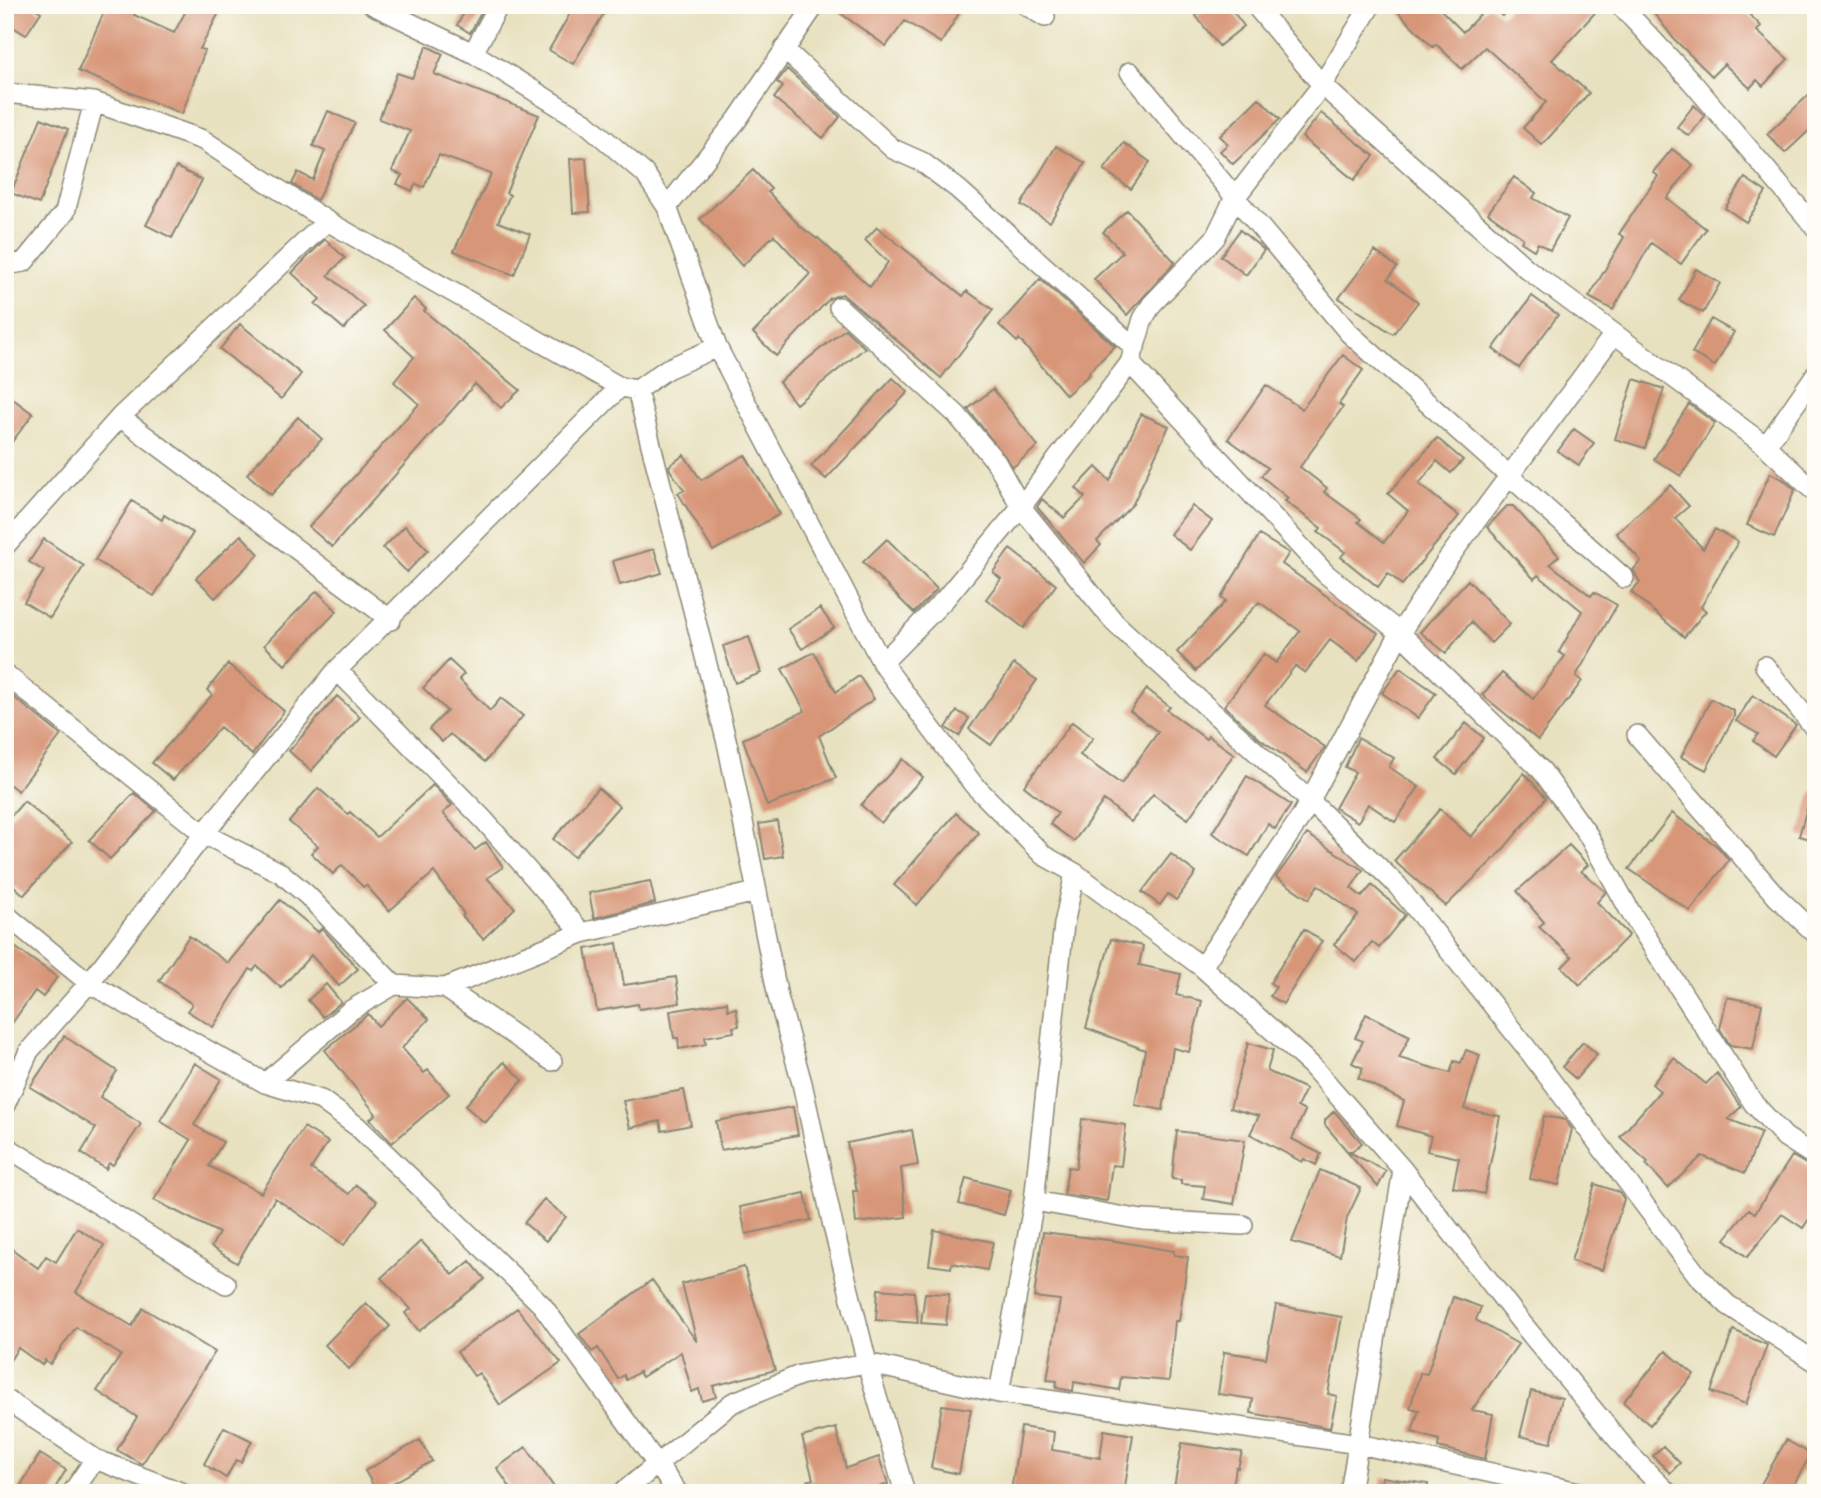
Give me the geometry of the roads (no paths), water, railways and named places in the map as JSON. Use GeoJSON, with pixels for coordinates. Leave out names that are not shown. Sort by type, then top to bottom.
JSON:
{"type":"FeatureCollection","features":[{"type":"Feature","properties":{"kind":"street"},"geometry":{"type":"LineString","coordinates":[[373,5],[473,53],[586,122],[645,174],[667,207],[718,347],[882,663],[973,783],[1043,855],[1075,873],[1202,967],[1312,1066],[1403,1170],[1521,1322],[1632,1457],[1668,1493]]}},
{"type":"Feature","properties":{"kind":"street"},"geometry":{"type":"LineString","coordinates":[[473,53],[499,5]]}},
{"type":"Feature","properties":{"kind":"street"},"geometry":{"type":"LineString","coordinates":[[667,207],[737,120],[815,5]]}},
{"type":"Feature","properties":{"kind":"street"},"geometry":{"type":"LineString","coordinates":[[1026,5],[1045,17]]}},
{"type":"Feature","properties":{"kind":"street"},"geometry":{"type":"LineString","coordinates":[[1255,5],[1322,85],[1527,269],[1766,446],[1816,493]]}},
{"type":"Feature","properties":{"kind":"street"},"geometry":{"type":"LineString","coordinates":[[882,663],[945,598],[1021,507],[1132,356],[1152,304],[1215,238],[1234,199],[1322,85],[1371,5]]}},
{"type":"Feature","properties":{"kind":"street"},"geometry":{"type":"LineString","coordinates":[[1620,5],[1692,82],[1816,228]]}},
{"type":"Feature","properties":{"kind":"street"},"geometry":{"type":"LineString","coordinates":[[784,49],[893,149],[922,162],[958,188],[1132,356],[1326,575],[1400,633],[1542,771],[1588,835],[1631,913],[1754,1104],[1785,1136],[1816,1157]]}},
{"type":"Feature","properties":{"kind":"street"},"geometry":{"type":"LineString","coordinates":[[1130,72],[1349,333],[1624,578]]}},
{"type":"Feature","properties":{"kind":"street"},"geometry":{"type":"LineString","coordinates":[[5,93],[94,102],[202,140],[327,222],[629,389],[728,747],[778,997],[802,1083],[867,1363],[905,1493]]}},
{"type":"Feature","properties":{"kind":"street"},"geometry":{"type":"LineString","coordinates":[[5,265],[24,262],[65,212],[94,102]]}},
{"type":"Feature","properties":{"kind":"street"},"geometry":{"type":"LineString","coordinates":[[5,546],[120,417],[327,222]]}},
{"type":"Feature","properties":{"kind":"street"},"geometry":{"type":"LineString","coordinates":[[839,307],[957,415],[996,462],[1021,507],[1115,623],[1310,801],[1397,886],[1542,1068],[1698,1276],[1728,1305],[1816,1362]]}},
{"type":"Feature","properties":{"kind":"street"},"geometry":{"type":"LineString","coordinates":[[1202,967],[1310,801],[1400,633],[1508,475],[1614,334]]}},
{"type":"Feature","properties":{"kind":"street"},"geometry":{"type":"LineString","coordinates":[[5,1105],[30,1051],[89,983],[204,834],[337,670],[629,389],[718,347]]}},
{"type":"Feature","properties":{"kind":"street"},"geometry":{"type":"LineString","coordinates":[[1766,446],[1816,374]]}},
{"type":"Feature","properties":{"kind":"street"},"geometry":{"type":"LineString","coordinates":[[120,417],[391,620]]}},
{"type":"Feature","properties":{"kind":"street"},"geometry":{"type":"LineString","coordinates":[[1765,666],[1816,730]]}},
{"type":"Feature","properties":{"kind":"street"},"geometry":{"type":"LineString","coordinates":[[337,670],[484,820],[582,933]]}},
{"type":"Feature","properties":{"kind":"street"},"geometry":{"type":"LineString","coordinates":[[5,674],[204,834],[281,873],[307,895],[394,985]]}},
{"type":"Feature","properties":{"kind":"street"},"geometry":{"type":"LineString","coordinates":[[1637,735],[1777,897],[1816,934]]}},
{"type":"Feature","properties":{"kind":"street"},"geometry":{"type":"LineString","coordinates":[[999,1393],[1034,1201],[1064,923],[1075,873]]}},
{"type":"Feature","properties":{"kind":"street"},"geometry":{"type":"LineString","coordinates":[[265,1083],[351,1010],[394,985],[444,988],[582,933],[757,892]]}},
{"type":"Feature","properties":{"kind":"street"},"geometry":{"type":"LineString","coordinates":[[5,914],[89,983],[265,1083],[321,1100],[358,1127],[542,1305],[678,1493]]}},
{"type":"Feature","properties":{"kind":"street"},"geometry":{"type":"LineString","coordinates":[[444,988],[552,1061]]}},
{"type":"Feature","properties":{"kind":"street"},"geometry":{"type":"LineString","coordinates":[[5,1146],[226,1284]]}},
{"type":"Feature","properties":{"kind":"street"},"geometry":{"type":"LineString","coordinates":[[1350,1493],[1403,1170]]}},
{"type":"Feature","properties":{"kind":"street"},"geometry":{"type":"LineString","coordinates":[[1034,1201],[1142,1220],[1243,1225]]}},
{"type":"Feature","properties":{"kind":"street"},"geometry":{"type":"LineString","coordinates":[[622,1493],[732,1403],[800,1375],[867,1363],[999,1393],[1359,1444],[1583,1493]]}},
{"type":"Feature","properties":{"kind":"street"},"geometry":{"type":"LineString","coordinates":[[5,1399],[95,1459],[183,1493]]}},
{"type":"Feature","properties":{"kind":"street"},"geometry":{"type":"LineString","coordinates":[[72,1493],[95,1459]]}}]}
